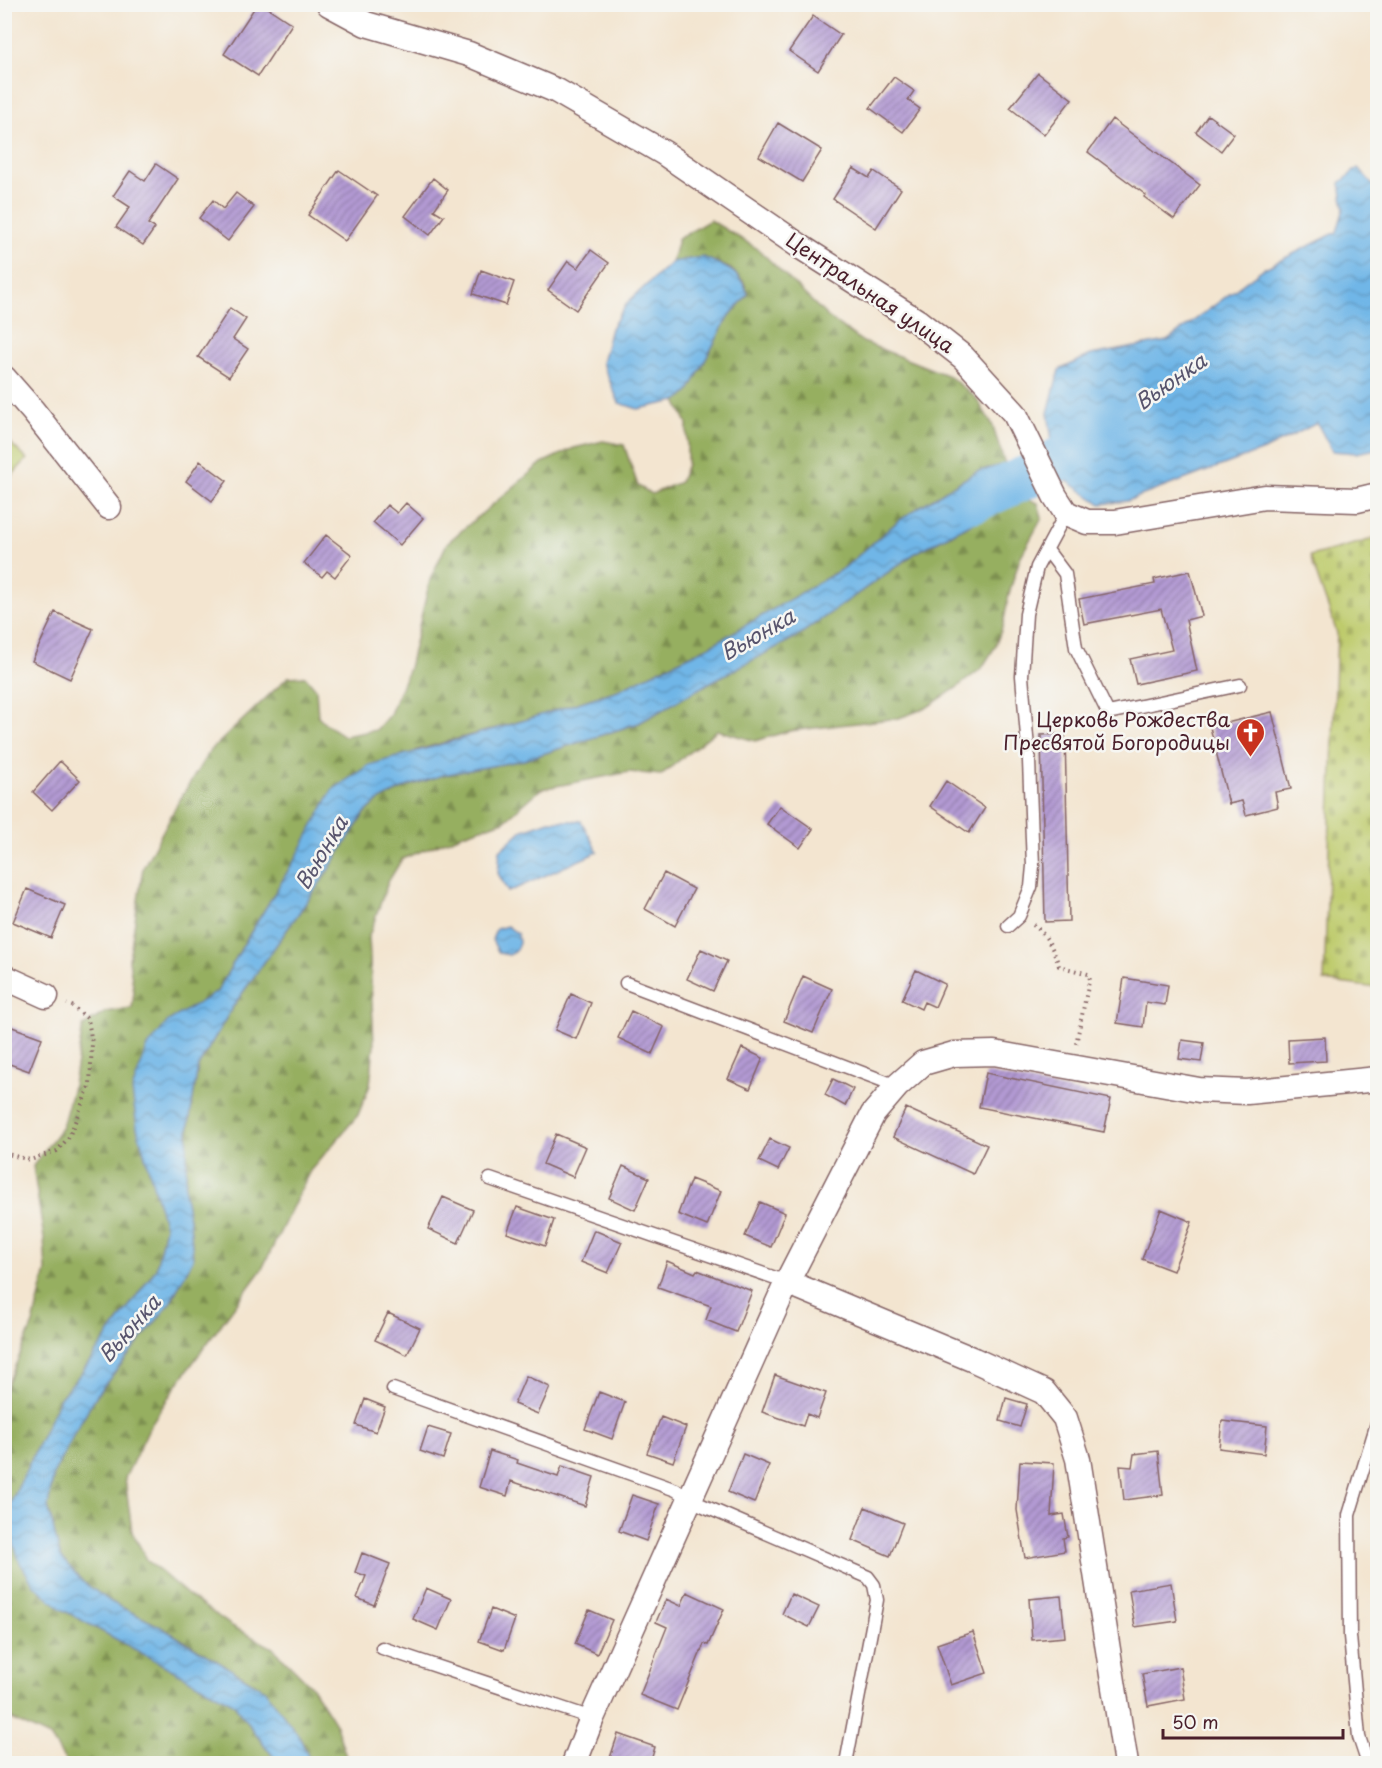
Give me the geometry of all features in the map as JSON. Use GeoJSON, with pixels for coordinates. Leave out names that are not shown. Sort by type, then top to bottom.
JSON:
{"type":"FeatureCollection","features":[{"type":"Feature","properties":{"kind":"street","name":"Центральная улица"},"geometry":{"type":"LineString","coordinates":[[329,4],[366,24],[469,54],[557,91],[664,153],[804,249],[916,321],[963,357],[1015,414],[1060,504]]}},
{"type":"Feature","properties":{"kind":"street"},"geometry":{"type":"LineString","coordinates":[[4,378],[109,507]]}},
{"type":"Feature","properties":{"kind":"street"},"geometry":{"type":"LineString","coordinates":[[1060,504],[1088,522],[1115,522],[1265,496],[1357,500],[1377,495]]}},
{"type":"Feature","properties":{"kind":"street"},"geometry":{"type":"LineString","coordinates":[[4,977],[46,996]]}},
{"type":"Feature","properties":{"kind":"street"},"geometry":{"type":"LineString","coordinates":[[574,1764],[592,1718],[788,1282],[873,1114],[897,1086],[923,1063],[954,1054],[994,1053],[1199,1090],[1247,1092],[1377,1079]]}},
{"type":"Feature","properties":{"kind":"street"},"geometry":{"type":"LineString","coordinates":[[788,1282],[1044,1392],[1065,1418],[1078,1459],[1126,1764]]}},
{"type":"Feature","properties":{"kind":"lane"},"geometry":{"type":"LineString","coordinates":[[1008,926],[1018,916],[1031,887],[1033,866],[1029,761],[1022,676],[1026,614],[1037,567],[1047,550],[1060,504]]}},
{"type":"Feature","properties":{"kind":"lane"},"geometry":{"type":"LineString","coordinates":[[1047,550],[1065,574],[1076,648],[1108,713],[1240,685]]}},
{"type":"Feature","properties":{"kind":"lane"},"geometry":{"type":"LineString","coordinates":[[626,983],[897,1086]]}},
{"type":"Feature","properties":{"kind":"lane"},"geometry":{"type":"LineString","coordinates":[[490,1179],[788,1282]]}},
{"type":"Feature","properties":{"kind":"lane"},"geometry":{"type":"LineString","coordinates":[[393,1389],[676,1490],[690,1500],[868,1577],[874,1585],[877,1600],[847,1758]]}},
{"type":"Feature","properties":{"kind":"lane"},"geometry":{"type":"LineString","coordinates":[[1368,1764],[1359,1737],[1350,1636],[1349,1515],[1377,1420]]}},
{"type":"Feature","properties":{"kind":"lane"},"geometry":{"type":"LineString","coordinates":[[382,1648],[592,1718]]}},
{"type":"Feature","properties":{"kind":"path"},"geometry":{"type":"LineString","coordinates":[[1018,916],[1041,930],[1059,966],[1088,974],[1090,977],[1071,1066]]}},
{"type":"Feature","properties":{"kind":"path"},"geometry":{"type":"LineString","coordinates":[[4,1153],[30,1160],[57,1151],[69,1137],[90,1084],[92,1043],[88,1020],[72,1006],[46,996]]}},
{"type":"Feature","properties":{"kind":"green space"},"geometry":{"type":"Polygon","coordinates":[[[710,220],[758,249],[828,317],[863,342],[949,376],[976,398],[992,424],[1005,464],[976,472],[897,522],[844,568],[710,646],[618,690],[522,721],[417,750],[296,858],[217,992],[197,1006],[157,1192],[165,1227],[156,1269],[82,1372],[60,1398],[8,1509],[61,1609],[233,1703],[278,1763],[67,1763],[50,1737],[5,1716],[4,1392],[33,1324],[46,1271],[44,1239],[33,1166],[62,1127],[72,1091],[83,1026],[106,1012],[132,1008],[134,992],[129,960],[143,868],[180,799],[209,752],[288,677],[305,676],[316,689],[318,716],[344,736],[376,730],[390,714],[409,668],[430,580],[447,543],[542,463],[574,448],[603,441],[624,445],[638,486],[652,494],[680,482],[687,464],[687,423],[676,401],[688,393],[727,319],[748,294],[744,282],[731,269],[703,257],[672,262],[678,239],[710,220]]]}},
{"type":"Feature","properties":{"kind":"green space"},"geometry":{"type":"Polygon","coordinates":[[[5,438],[27,459],[4,483],[5,438]]]}},
{"type":"Feature","properties":{"kind":"green space"},"geometry":{"type":"Polygon","coordinates":[[[1022,497],[1038,503],[1042,518],[1020,558],[995,647],[982,668],[926,708],[899,718],[789,731],[755,741],[717,730],[661,775],[629,772],[541,789],[504,821],[466,833],[402,859],[388,882],[369,936],[374,1045],[370,1085],[358,1115],[310,1171],[262,1269],[178,1383],[151,1424],[125,1478],[132,1532],[148,1561],[188,1595],[232,1626],[273,1648],[312,1687],[336,1725],[348,1763],[311,1763],[299,1736],[265,1690],[159,1626],[111,1602],[83,1582],[60,1556],[48,1506],[54,1473],[77,1428],[98,1393],[169,1305],[193,1259],[185,1194],[188,1131],[198,1066],[234,1005],[322,880],[364,814],[378,801],[406,787],[443,775],[524,760],[639,723],[796,637],[917,552],[1022,497]]]}},
{"type":"Feature","properties":{"kind":"green space"},"geometry":{"type":"Polygon","coordinates":[[[1378,538],[1377,988],[1324,981],[1337,633],[1310,556],[1378,538]]]}},
{"type":"Feature","properties":{"kind":"water"},"geometry":{"type":"Polygon","coordinates":[[[1358,168],[1377,189],[1377,449],[1356,453],[1332,451],[1317,423],[1266,449],[1127,501],[1101,504],[1057,474],[1048,413],[1059,370],[1091,355],[1167,341],[1263,269],[1337,232],[1344,208],[1340,183],[1358,168]]]}},
{"type":"Feature","properties":{"kind":"water"},"geometry":{"type":"Polygon","coordinates":[[[703,257],[736,275],[748,294],[727,319],[688,393],[676,401],[638,409],[619,403],[602,363],[611,328],[628,302],[672,262],[703,257]]]}},
{"type":"Feature","properties":{"kind":"water"},"geometry":{"type":"Polygon","coordinates":[[[1005,464],[1021,466],[1028,476],[1026,492],[1022,497],[917,552],[796,637],[639,723],[524,760],[443,775],[406,787],[378,801],[364,814],[322,880],[234,1005],[198,1066],[188,1131],[185,1194],[193,1259],[169,1305],[98,1393],[77,1428],[54,1473],[48,1506],[60,1556],[83,1582],[111,1602],[159,1626],[265,1690],[299,1736],[311,1763],[278,1763],[233,1703],[61,1609],[34,1585],[20,1563],[10,1532],[8,1509],[60,1398],[82,1372],[156,1269],[165,1227],[137,1128],[132,1090],[147,1048],[168,1021],[217,992],[296,858],[332,790],[369,765],[522,721],[618,690],[710,646],[844,568],[897,522],[976,472],[1005,464]]]}},
{"type":"Feature","properties":{"kind":"water"},"geometry":{"type":"Polygon","coordinates":[[[549,821],[581,821],[598,852],[508,892],[498,873],[500,850],[521,831],[549,821]]]}},
{"type":"Feature","properties":{"kind":"water"},"geometry":{"type":"Polygon","coordinates":[[[507,926],[518,934],[519,943],[515,952],[509,955],[499,953],[492,940],[496,929],[507,926]]]}},
{"type":"Feature","properties":{"kind":"building"},"geometry":{"type":"Polygon","coordinates":[[[257,4],[262,4],[292,24],[258,76],[224,54],[257,4]]]}},
{"type":"Feature","properties":{"kind":"building"},"geometry":{"type":"Polygon","coordinates":[[[813,16],[841,35],[818,71],[789,51],[813,16]]]}},
{"type":"Feature","properties":{"kind":"building"},"geometry":{"type":"Polygon","coordinates":[[[1038,73],[1072,99],[1044,135],[1010,108],[1038,73]]]}},
{"type":"Feature","properties":{"kind":"building"},"geometry":{"type":"Polygon","coordinates":[[[894,77],[914,91],[908,100],[920,109],[903,132],[870,108],[894,77]]]}},
{"type":"Feature","properties":{"kind":"building"},"geometry":{"type":"Polygon","coordinates":[[[1208,115],[1234,134],[1221,151],[1196,132],[1208,115]]]}},
{"type":"Feature","properties":{"kind":"building"},"geometry":{"type":"Polygon","coordinates":[[[1112,119],[1200,185],[1174,219],[1088,152],[1112,119]]]}},
{"type":"Feature","properties":{"kind":"building"},"geometry":{"type":"Polygon","coordinates":[[[778,123],[822,150],[802,182],[759,156],[778,123]]]}},
{"type":"Feature","properties":{"kind":"building"},"geometry":{"type":"Polygon","coordinates":[[[156,164],[178,179],[148,224],[155,228],[143,245],[116,227],[130,207],[113,196],[130,171],[145,181],[156,164]]]}},
{"type":"Feature","properties":{"kind":"building"},"geometry":{"type":"Polygon","coordinates":[[[853,168],[869,178],[874,171],[901,189],[876,228],[833,199],[853,168]]]}},
{"type":"Feature","properties":{"kind":"building"},"geometry":{"type":"Polygon","coordinates":[[[339,170],[377,196],[345,241],[308,215],[339,170]]]}},
{"type":"Feature","properties":{"kind":"building"},"geometry":{"type":"Polygon","coordinates":[[[433,178],[448,190],[434,210],[444,216],[430,235],[405,216],[433,178]]]}},
{"type":"Feature","properties":{"kind":"building"},"geometry":{"type":"Polygon","coordinates":[[[236,193],[254,207],[228,241],[199,218],[213,200],[223,209],[236,193]]]}},
{"type":"Feature","properties":{"kind":"building"},"geometry":{"type":"Polygon","coordinates":[[[591,250],[609,263],[576,310],[548,290],[568,261],[578,268],[591,250]]]}},
{"type":"Feature","properties":{"kind":"building"},"geometry":{"type":"Polygon","coordinates":[[[481,270],[514,282],[506,305],[473,294],[481,270]]]}},
{"type":"Feature","properties":{"kind":"building"},"geometry":{"type":"Polygon","coordinates":[[[230,308],[246,319],[233,339],[248,349],[229,377],[198,357],[230,308]]]}},
{"type":"Feature","properties":{"kind":"building"},"geometry":{"type":"Polygon","coordinates":[[[200,461],[227,481],[212,501],[186,481],[200,461]]]}},
{"type":"Feature","properties":{"kind":"building"},"geometry":{"type":"Polygon","coordinates":[[[406,503],[423,518],[400,545],[373,522],[387,505],[397,513],[406,503]]]}},
{"type":"Feature","properties":{"kind":"building"},"geometry":{"type":"Polygon","coordinates":[[[326,535],[352,555],[335,577],[327,571],[322,577],[304,563],[326,535]]]}},
{"type":"Feature","properties":{"kind":"building"},"geometry":{"type":"Polygon","coordinates":[[[1190,571],[1202,616],[1186,620],[1197,671],[1136,684],[1130,659],[1172,650],[1161,609],[1084,624],[1079,599],[1155,584],[1154,579],[1190,571]]]}},
{"type":"Feature","properties":{"kind":"building"},"geometry":{"type":"Polygon","coordinates":[[[55,612],[93,629],[70,679],[32,661],[55,612]]]}},
{"type":"Feature","properties":{"kind":"building","name":"Церковь Рождества Пресвятой Богородицы"},"geometry":{"type":"Polygon","coordinates":[[[1272,712],[1291,789],[1275,792],[1278,807],[1246,815],[1242,801],[1229,804],[1210,727],[1272,712]]]}},
{"type":"Feature","properties":{"kind":"building"},"geometry":{"type":"Polygon","coordinates":[[[1065,734],[1069,921],[1045,922],[1041,735],[1065,734]]]}},
{"type":"Feature","properties":{"kind":"building"},"geometry":{"type":"Polygon","coordinates":[[[60,761],[80,780],[52,810],[33,792],[60,761]]]}},
{"type":"Feature","properties":{"kind":"building"},"geometry":{"type":"Polygon","coordinates":[[[946,781],[985,808],[969,833],[930,806],[946,781]]]}},
{"type":"Feature","properties":{"kind":"building"},"geometry":{"type":"Polygon","coordinates":[[[780,806],[813,829],[800,848],[767,824],[780,806]]]}},
{"type":"Feature","properties":{"kind":"building"},"geometry":{"type":"Polygon","coordinates":[[[664,873],[694,889],[675,926],[645,909],[664,873]]]}},
{"type":"Feature","properties":{"kind":"building"},"geometry":{"type":"Polygon","coordinates":[[[27,889],[65,905],[51,938],[13,922],[27,889]]]}},
{"type":"Feature","properties":{"kind":"building"},"geometry":{"type":"Polygon","coordinates":[[[701,949],[727,961],[713,991],[687,979],[701,949]]]}},
{"type":"Feature","properties":{"kind":"building"},"geometry":{"type":"Polygon","coordinates":[[[916,970],[945,984],[935,1007],[924,1002],[921,1009],[902,1000],[916,970]]]}},
{"type":"Feature","properties":{"kind":"building"},"geometry":{"type":"Polygon","coordinates":[[[803,976],[832,989],[813,1033],[784,1021],[803,976]]]}},
{"type":"Feature","properties":{"kind":"building"},"geometry":{"type":"Polygon","coordinates":[[[1124,978],[1168,985],[1165,1005],[1146,1002],[1143,1027],[1117,1023],[1124,978]]]}},
{"type":"Feature","properties":{"kind":"building"},"geometry":{"type":"Polygon","coordinates":[[[571,994],[591,1003],[576,1039],[555,1030],[571,994]]]}},
{"type":"Feature","properties":{"kind":"building"},"geometry":{"type":"Polygon","coordinates":[[[631,1011],[664,1027],[652,1054],[618,1038],[631,1011]]]}},
{"type":"Feature","properties":{"kind":"building"},"geometry":{"type":"Polygon","coordinates":[[[4,1024],[42,1038],[29,1071],[4,1062],[4,1024]]]}},
{"type":"Feature","properties":{"kind":"building"},"geometry":{"type":"Polygon","coordinates":[[[1325,1037],[1326,1061],[1289,1063],[1288,1039],[1325,1037]]]}},
{"type":"Feature","properties":{"kind":"building"},"geometry":{"type":"Polygon","coordinates":[[[1182,1040],[1204,1043],[1201,1062],[1179,1059],[1182,1040]]]}},
{"type":"Feature","properties":{"kind":"building"},"geometry":{"type":"Polygon","coordinates":[[[742,1048],[763,1058],[750,1089],[728,1079],[742,1048]]]}},
{"type":"Feature","properties":{"kind":"building"},"geometry":{"type":"Polygon","coordinates":[[[986,1073],[1111,1099],[1104,1132],[979,1107],[986,1073]]]}},
{"type":"Feature","properties":{"kind":"building"},"geometry":{"type":"Polygon","coordinates":[[[833,1079],[853,1089],[845,1106],[825,1095],[833,1079]]]}},
{"type":"Feature","properties":{"kind":"building"},"geometry":{"type":"Polygon","coordinates":[[[906,1108],[987,1145],[973,1174],[893,1137],[906,1108]]]}},
{"type":"Feature","properties":{"kind":"building"},"geometry":{"type":"Polygon","coordinates":[[[556,1134],[586,1147],[573,1177],[543,1164],[556,1134]]]}},
{"type":"Feature","properties":{"kind":"building"},"geometry":{"type":"Polygon","coordinates":[[[770,1139],[789,1148],[778,1170],[759,1161],[770,1139]]]}},
{"type":"Feature","properties":{"kind":"building"},"geometry":{"type":"Polygon","coordinates":[[[623,1166],[649,1178],[635,1210],[609,1198],[623,1166]]]}},
{"type":"Feature","properties":{"kind":"building"},"geometry":{"type":"Polygon","coordinates":[[[691,1179],[721,1191],[707,1226],[678,1214],[691,1179]]]}},
{"type":"Feature","properties":{"kind":"building"},"geometry":{"type":"Polygon","coordinates":[[[443,1197],[473,1210],[458,1243],[428,1229],[443,1197]]]}},
{"type":"Feature","properties":{"kind":"building"},"geometry":{"type":"Polygon","coordinates":[[[760,1202],[785,1213],[771,1247],[745,1236],[760,1202]]]}},
{"type":"Feature","properties":{"kind":"building"},"geometry":{"type":"Polygon","coordinates":[[[517,1207],[554,1220],[545,1246],[507,1233],[517,1207]]]}},
{"type":"Feature","properties":{"kind":"building"},"geometry":{"type":"Polygon","coordinates":[[[1161,1209],[1192,1222],[1173,1271],[1142,1259],[1161,1209]]]}},
{"type":"Feature","properties":{"kind":"building"},"geometry":{"type":"Polygon","coordinates":[[[594,1230],[622,1242],[608,1273],[581,1262],[594,1230]]]}},
{"type":"Feature","properties":{"kind":"building"},"geometry":{"type":"Polygon","coordinates":[[[667,1261],[695,1273],[697,1270],[752,1291],[736,1332],[706,1320],[711,1306],[658,1287],[667,1261]]]}},
{"type":"Feature","properties":{"kind":"building"},"geometry":{"type":"Polygon","coordinates":[[[388,1313],[420,1328],[407,1355],[375,1340],[388,1313]]]}},
{"type":"Feature","properties":{"kind":"building"},"geometry":{"type":"Polygon","coordinates":[[[775,1375],[826,1393],[817,1418],[807,1414],[803,1426],[762,1412],[775,1375]]]}},
{"type":"Feature","properties":{"kind":"building"},"geometry":{"type":"Polygon","coordinates":[[[526,1376],[550,1387],[538,1414],[514,1404],[526,1376]]]}},
{"type":"Feature","properties":{"kind":"building"},"geometry":{"type":"Polygon","coordinates":[[[599,1392],[625,1402],[612,1439],[585,1429],[599,1392]]]}},
{"type":"Feature","properties":{"kind":"building"},"geometry":{"type":"Polygon","coordinates":[[[1006,1398],[1027,1404],[1020,1427],[1000,1421],[1006,1398]]]}},
{"type":"Feature","properties":{"kind":"building"},"geometry":{"type":"Polygon","coordinates":[[[365,1399],[385,1407],[376,1432],[356,1425],[365,1399]]]}},
{"type":"Feature","properties":{"kind":"building"},"geometry":{"type":"Polygon","coordinates":[[[661,1417],[686,1427],[673,1462],[647,1453],[661,1417]]]}},
{"type":"Feature","properties":{"kind":"building"},"geometry":{"type":"Polygon","coordinates":[[[1222,1421],[1267,1426],[1264,1454],[1219,1448],[1222,1421]]]}},
{"type":"Feature","properties":{"kind":"building"},"geometry":{"type":"Polygon","coordinates":[[[428,1427],[451,1434],[443,1459],[420,1451],[428,1427]]]}},
{"type":"Feature","properties":{"kind":"building"},"geometry":{"type":"Polygon","coordinates":[[[490,1451],[558,1477],[562,1466],[594,1477],[585,1506],[511,1481],[507,1496],[479,1487],[490,1451]]]}},
{"type":"Feature","properties":{"kind":"building"},"geometry":{"type":"Polygon","coordinates":[[[1158,1451],[1163,1495],[1124,1500],[1120,1466],[1132,1467],[1134,1454],[1158,1451]]]}},
{"type":"Feature","properties":{"kind":"building"},"geometry":{"type":"Polygon","coordinates":[[[743,1454],[769,1465],[754,1503],[728,1492],[743,1454]]]}},
{"type":"Feature","properties":{"kind":"building"},"geometry":{"type":"Polygon","coordinates":[[[1020,1461],[1054,1463],[1051,1516],[1064,1514],[1068,1537],[1063,1538],[1065,1551],[1025,1558],[1017,1510],[1020,1461]]]}},
{"type":"Feature","properties":{"kind":"building"},"geometry":{"type":"Polygon","coordinates":[[[632,1495],[659,1504],[646,1541],[619,1531],[632,1495]]]}},
{"type":"Feature","properties":{"kind":"building"},"geometry":{"type":"Polygon","coordinates":[[[865,1507],[903,1523],[890,1556],[852,1540],[865,1507]]]}},
{"type":"Feature","properties":{"kind":"building"},"geometry":{"type":"Polygon","coordinates":[[[362,1553],[390,1564],[374,1605],[357,1598],[366,1576],[355,1572],[362,1553]]]}},
{"type":"Feature","properties":{"kind":"building"},"geometry":{"type":"Polygon","coordinates":[[[1171,1583],[1177,1621],[1135,1627],[1129,1590],[1171,1583]]]}},
{"type":"Feature","properties":{"kind":"building"},"geometry":{"type":"Polygon","coordinates":[[[426,1588],[451,1599],[438,1630],[413,1619],[426,1588]]]}},
{"type":"Feature","properties":{"kind":"building"},"geometry":{"type":"Polygon","coordinates":[[[687,1592],[724,1609],[708,1645],[704,1644],[677,1710],[640,1695],[667,1627],[656,1622],[666,1599],[681,1606],[687,1592]]]}},
{"type":"Feature","properties":{"kind":"building"},"geometry":{"type":"Polygon","coordinates":[[[791,1594],[819,1607],[809,1627],[782,1614],[791,1594]]]}},
{"type":"Feature","properties":{"kind":"building"},"geometry":{"type":"Polygon","coordinates":[[[1061,1596],[1065,1637],[1032,1640],[1029,1599],[1061,1596]]]}},
{"type":"Feature","properties":{"kind":"building"},"geometry":{"type":"Polygon","coordinates":[[[491,1609],[515,1619],[504,1650],[479,1641],[491,1609]]]}},
{"type":"Feature","properties":{"kind":"building"},"geometry":{"type":"Polygon","coordinates":[[[589,1610],[612,1620],[597,1654],[575,1644],[589,1610]]]}},
{"type":"Feature","properties":{"kind":"building"},"geometry":{"type":"Polygon","coordinates":[[[973,1632],[987,1673],[951,1685],[937,1644],[973,1632]]]}},
{"type":"Feature","properties":{"kind":"building"},"geometry":{"type":"Polygon","coordinates":[[[1180,1667],[1185,1699],[1148,1706],[1142,1674],[1180,1667]]]}},
{"type":"Feature","properties":{"kind":"building"},"geometry":{"type":"Polygon","coordinates":[[[618,1734],[655,1747],[650,1764],[608,1764],[618,1734]]]}},
{"type":"Feature","properties":{"kind":"waterway","name":"Вьюнка"},"geometry":{"type":"LineString","coordinates":[[973,501],[1045,469],[1105,427]]}},
{"type":"Feature","properties":{"kind":"place","name":"Церковь Рождества Пресвятой Богородицы"},"geometry":{"type":"Point","coordinates":[1251,758]}}]}
